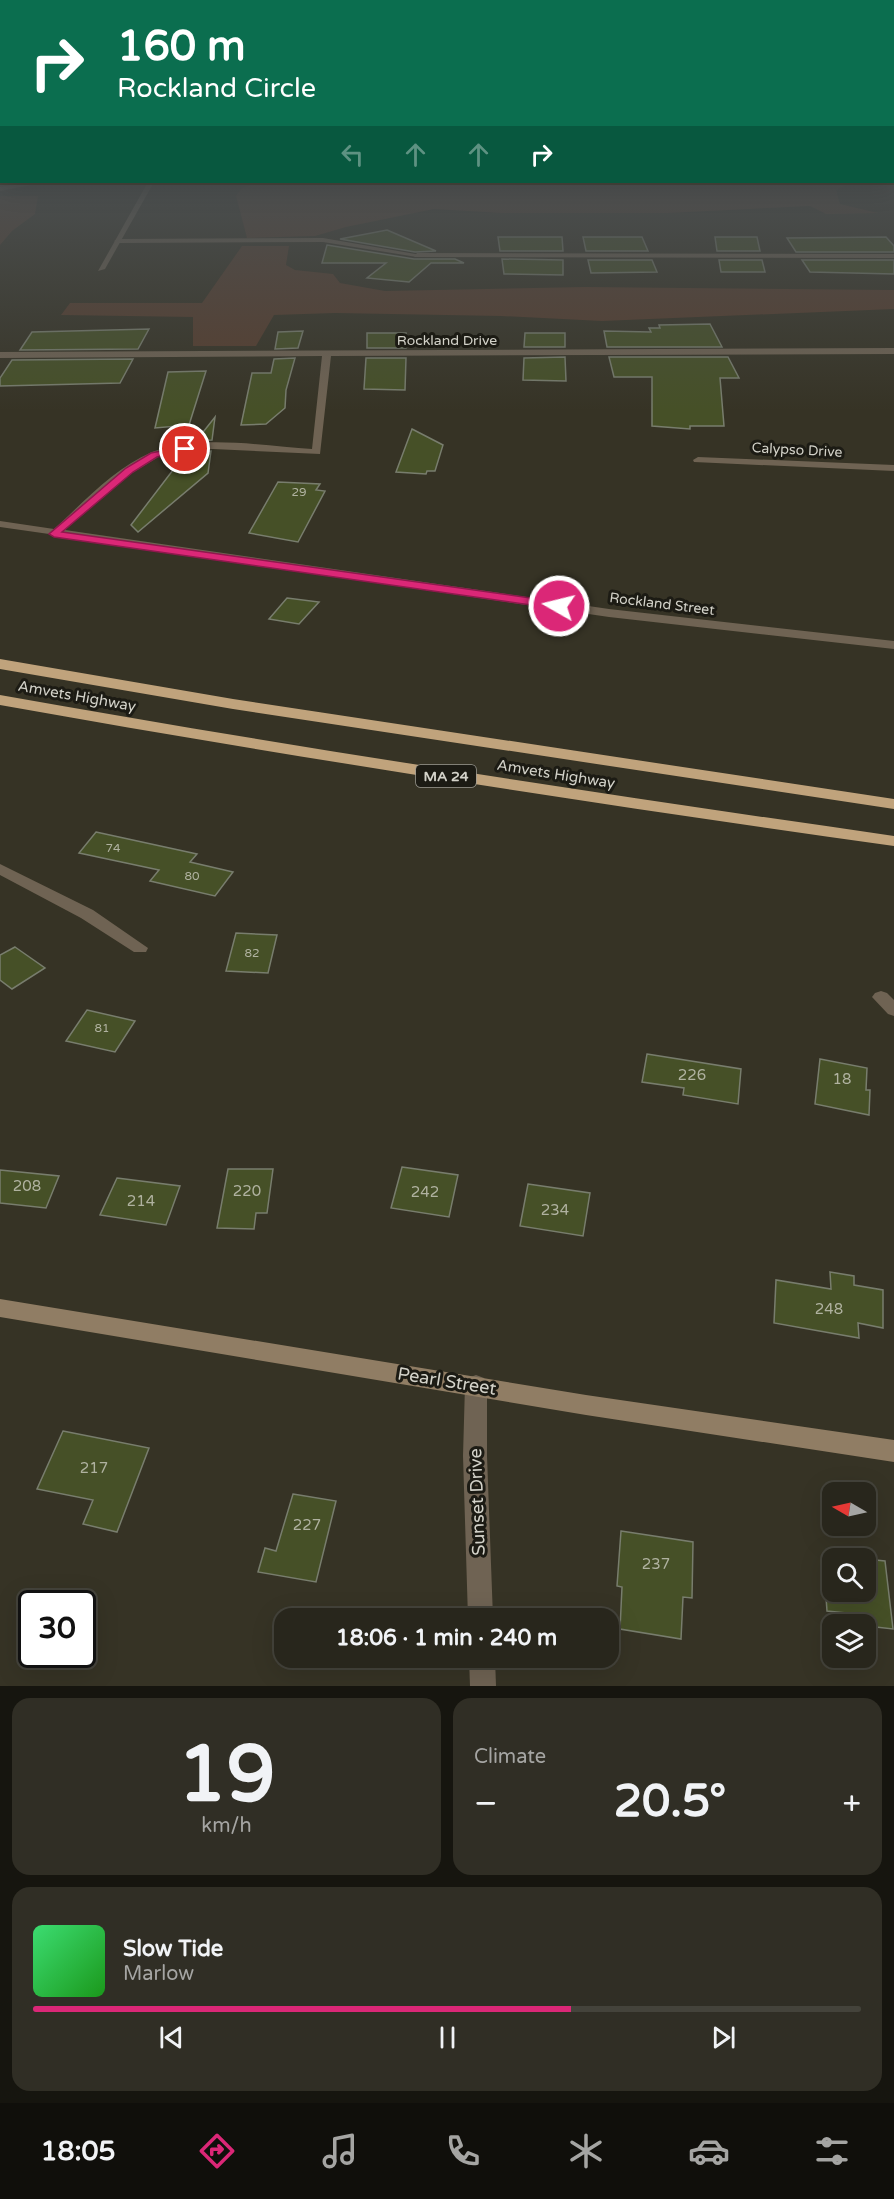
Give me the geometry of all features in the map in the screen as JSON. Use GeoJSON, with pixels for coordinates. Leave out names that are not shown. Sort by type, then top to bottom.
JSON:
{"type":"FeatureCollection","features":[{"type":"Feature","properties":{"kind":"highway","name":"Amvets Highway"},"geometry":{"type":"LineString","coordinates":[[0,664],[233,704],[894,804]]}},
{"type":"Feature","properties":{"kind":"highway","name":"Amvets Highway"},"geometry":{"type":"LineString","coordinates":[[0,700],[197,735],[530,789],[894,841]]}},
{"type":"Feature","properties":{"kind":"street"},"geometry":{"type":"LineString","coordinates":[[101,269],[110,254]]}},
{"type":"Feature","properties":{"kind":"street"},"geometry":{"type":"LineString","coordinates":[[409,254],[894,255]]}},
{"type":"Feature","properties":{"kind":"street","name":"Rockland Drive"},"geometry":{"type":"LineString","coordinates":[[0,355],[894,351]]}},
{"type":"Feature","properties":{"kind":"street"},"geometry":{"type":"LineString","coordinates":[[54,534],[129,470],[154,455],[177,450],[212,448],[318,452],[327,354]]}},
{"type":"Feature","properties":{"kind":"street","name":"Calypso Drive"},"geometry":{"type":"LineString","coordinates":[[698,460],[894,468]]}},
{"type":"Feature","properties":{"kind":"street","name":"Rockland Street"},"geometry":{"type":"LineString","coordinates":[[0,524],[54,534],[609,613],[894,645]]}},
{"type":"Feature","properties":{"kind":"street"},"geometry":{"type":"LineString","coordinates":[[0,868],[87,914],[140,948]]}},
{"type":"Feature","properties":{"kind":"street"},"geometry":{"type":"LineString","coordinates":[[882,997],[894,1010]]}},
{"type":"Feature","properties":{"kind":"street","name":"Pearl Street"},"geometry":{"type":"LineString","coordinates":[[0,1308],[586,1405],[894,1451]]}},
{"type":"Feature","properties":{"kind":"street","name":"Sunset Drive"},"geometry":{"type":"LineString","coordinates":[[476,1385],[475,1456],[481,1608]]}},
{"type":"Feature","properties":{"kind":"street"},"geometry":{"type":"LineString","coordinates":[[482,1668],[483,1686]]}},
{"type":"Feature","properties":{"kind":"shaded area"},"geometry":{"type":"Polygon","coordinates":[[[237,254],[288,254],[286,265],[295,270],[333,274],[340,283],[385,291],[585,287],[894,290],[894,309],[602,321],[501,316],[335,313],[274,315],[256,346],[193,346],[193,317],[61,315],[70,303],[202,303],[237,254]]]}},
{"type":"Feature","properties":{"kind":"building"},"geometry":{"type":"Polygon","coordinates":[[[325,254],[381,254],[414,259],[455,259],[464,263],[431,263],[409,282],[367,278],[386,263],[322,263],[325,254]]]}},
{"type":"Feature","properties":{"kind":"building"},"geometry":{"type":"Polygon","coordinates":[[[502,259],[563,260],[563,275],[504,274],[502,259]]]}},
{"type":"Feature","properties":{"kind":"building"},"geometry":{"type":"Polygon","coordinates":[[[588,260],[652,260],[657,272],[591,273],[588,260]]]}},
{"type":"Feature","properties":{"kind":"building"},"geometry":{"type":"Polygon","coordinates":[[[719,260],[762,260],[765,272],[721,272],[719,260]]]}},
{"type":"Feature","properties":{"kind":"building"},"geometry":{"type":"Polygon","coordinates":[[[802,260],[894,260],[894,274],[810,272],[802,260]]]}},
{"type":"Feature","properties":{"kind":"building"},"geometry":{"type":"Polygon","coordinates":[[[710,324],[722,347],[607,347],[604,331],[651,332],[649,328],[660,328],[659,325],[710,324]]]}},
{"type":"Feature","properties":{"kind":"building"},"geometry":{"type":"Polygon","coordinates":[[[149,329],[138,349],[20,350],[32,332],[149,329]]]}},
{"type":"Feature","properties":{"kind":"building"},"geometry":{"type":"Polygon","coordinates":[[[303,331],[298,348],[275,349],[278,332],[303,331]]]}},
{"type":"Feature","properties":{"kind":"building"},"geometry":{"type":"Polygon","coordinates":[[[367,333],[406,333],[406,348],[367,348],[367,333]]]}},
{"type":"Feature","properties":{"kind":"building"},"geometry":{"type":"Polygon","coordinates":[[[525,333],[565,333],[565,347],[524,347],[525,333]]]}},
{"type":"Feature","properties":{"kind":"building"},"geometry":{"type":"Polygon","coordinates":[[[565,357],[566,381],[523,380],[524,358],[565,357]]]}},
{"type":"Feature","properties":{"kind":"building"},"geometry":{"type":"Polygon","coordinates":[[[609,357],[728,357],[739,378],[720,378],[724,426],[690,426],[690,429],[652,426],[652,377],[614,377],[609,357]]]}},
{"type":"Feature","properties":{"kind":"building"},"geometry":{"type":"Polygon","coordinates":[[[295,358],[286,390],[285,408],[266,424],[241,425],[252,373],[271,373],[274,359],[295,358]]]}},
{"type":"Feature","properties":{"kind":"building"},"geometry":{"type":"Polygon","coordinates":[[[366,358],[406,358],[405,390],[364,389],[366,358]]]}},
{"type":"Feature","properties":{"kind":"building"},"geometry":{"type":"Polygon","coordinates":[[[133,359],[120,383],[0,386],[0,378],[12,360],[133,359]]]}},
{"type":"Feature","properties":{"kind":"building"},"geometry":{"type":"Polygon","coordinates":[[[206,371],[189,425],[155,428],[168,372],[206,371]]]}},
{"type":"Feature","properties":{"kind":"building"},"geometry":{"type":"Polygon","coordinates":[[[215,417],[212,440],[196,441],[215,417]]]}},
{"type":"Feature","properties":{"kind":"building"},"geometry":{"type":"Polygon","coordinates":[[[412,429],[443,445],[435,471],[427,471],[426,474],[396,472],[412,429]]]}},
{"type":"Feature","properties":{"kind":"building"},"geometry":{"type":"Polygon","coordinates":[[[211,451],[208,473],[138,532],[131,525],[186,453],[211,451]]]}},
{"type":"Feature","properties":{"kind":"building"},"geometry":{"type":"Polygon","coordinates":[[[278,482],[320,484],[316,490],[325,491],[298,542],[249,533],[278,482]]]}},
{"type":"Feature","properties":{"kind":"building"},"geometry":{"type":"Polygon","coordinates":[[[287,598],[319,602],[299,624],[269,619],[287,598]]]}},
{"type":"Feature","properties":{"kind":"building"},"geometry":{"type":"Polygon","coordinates":[[[96,832],[197,854],[190,862],[233,872],[215,896],[150,881],[159,870],[79,853],[96,832]]]}},
{"type":"Feature","properties":{"kind":"building"},"geometry":{"type":"Polygon","coordinates":[[[236,933],[277,935],[268,973],[226,971],[236,933]]]}},
{"type":"Feature","properties":{"kind":"building"},"geometry":{"type":"Polygon","coordinates":[[[15,947],[45,968],[12,989],[0,980],[0,955],[15,947]]]}},
{"type":"Feature","properties":{"kind":"building"},"geometry":{"type":"Polygon","coordinates":[[[87,1010],[135,1021],[115,1052],[66,1041],[87,1010]]]}},
{"type":"Feature","properties":{"kind":"building"},"geometry":{"type":"Polygon","coordinates":[[[647,1054],[741,1069],[738,1104],[683,1095],[684,1088],[642,1082],[647,1054]]]}},
{"type":"Feature","properties":{"kind":"building"},"geometry":{"type":"Polygon","coordinates":[[[820,1059],[867,1068],[866,1090],[870,1090],[869,1115],[815,1104],[820,1059]]]}},
{"type":"Feature","properties":{"kind":"building"},"geometry":{"type":"Polygon","coordinates":[[[402,1167],[458,1175],[449,1217],[391,1208],[402,1167]]]}},
{"type":"Feature","properties":{"kind":"building"},"geometry":{"type":"Polygon","coordinates":[[[228,1169],[273,1169],[267,1213],[256,1213],[254,1229],[217,1228],[228,1169]]]}},
{"type":"Feature","properties":{"kind":"building"},"geometry":{"type":"Polygon","coordinates":[[[0,1170],[59,1176],[46,1208],[0,1203],[0,1170]]]}},
{"type":"Feature","properties":{"kind":"building"},"geometry":{"type":"Polygon","coordinates":[[[117,1178],[180,1186],[166,1225],[100,1215],[117,1178]]]}},
{"type":"Feature","properties":{"kind":"building"},"geometry":{"type":"Polygon","coordinates":[[[528,1184],[590,1193],[583,1236],[520,1226],[528,1184]]]}},
{"type":"Feature","properties":{"kind":"building"},"geometry":{"type":"Polygon","coordinates":[[[830,1272],[854,1276],[854,1285],[883,1290],[883,1328],[858,1323],[859,1338],[774,1323],[776,1280],[831,1289],[830,1272]]]}},
{"type":"Feature","properties":{"kind":"building"},"geometry":{"type":"Polygon","coordinates":[[[63,1431],[149,1448],[117,1532],[83,1524],[93,1500],[37,1489],[63,1431]]]}},
{"type":"Feature","properties":{"kind":"building"},"geometry":{"type":"Polygon","coordinates":[[[293,1494],[336,1501],[316,1582],[258,1572],[265,1548],[276,1551],[293,1494]]]}},
{"type":"Feature","properties":{"kind":"building"},"geometry":{"type":"Polygon","coordinates":[[[621,1531],[693,1542],[692,1598],[683,1597],[681,1639],[620,1629],[622,1587],[617,1586],[621,1531]]]}},
{"type":"Feature","properties":{"kind":"building"},"geometry":{"type":"Polygon","coordinates":[[[876,1560],[885,1561],[893,1629],[876,1627],[876,1614],[827,1611],[826,1602],[876,1602],[876,1560]]]}},
{"type":"Feature","properties":{"kind":"route"},"geometry":{"type":"LineString","coordinates":[[185,449],[154,455],[129,470],[54,534],[559,606]]}}]}
